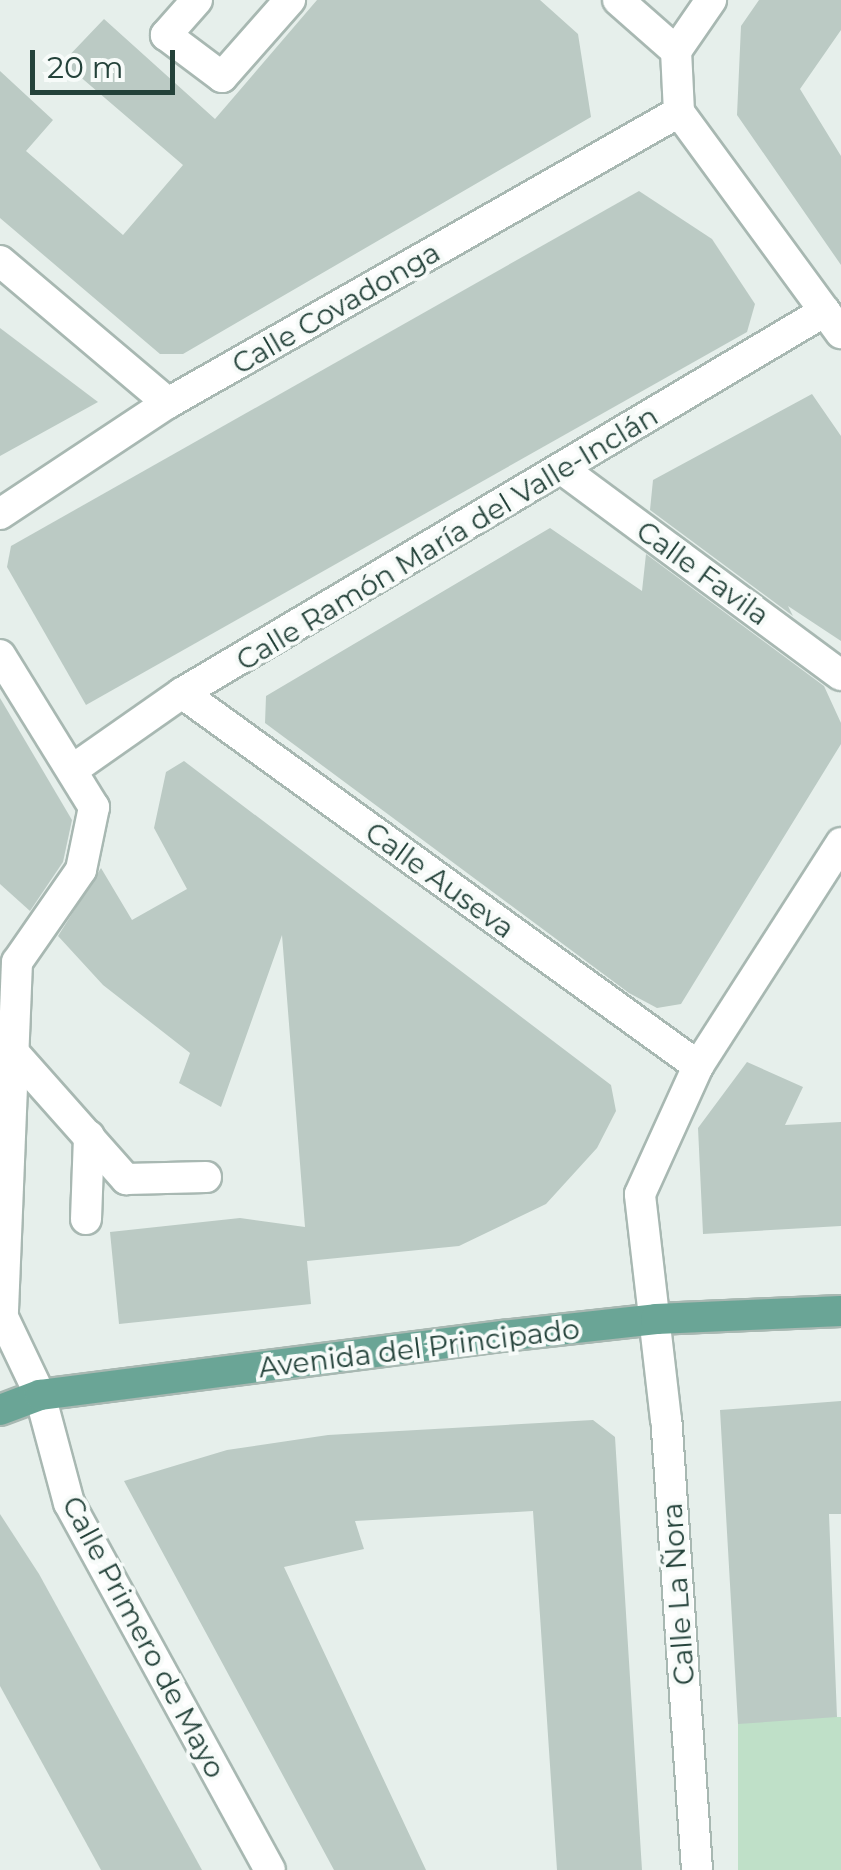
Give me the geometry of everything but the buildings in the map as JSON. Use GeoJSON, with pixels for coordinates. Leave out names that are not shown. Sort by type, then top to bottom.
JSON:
{"type":"FeatureCollection","features":[{"type":"Feature","properties":{"kind":"main road","name":"Avenida del Principado"},"geometry":{"type":"LineString","coordinates":[[0,1410],[40,1396],[656,1318],[841,1311]]}},
{"type":"Feature","properties":{"kind":"street"},"geometry":{"type":"LineString","coordinates":[[197,0],[166,35],[222,78],[290,0]]}},
{"type":"Feature","properties":{"kind":"street"},"geometry":{"type":"LineString","coordinates":[[618,0],[676,51]]}},
{"type":"Feature","properties":{"kind":"street"},"geometry":{"type":"LineString","coordinates":[[711,0],[676,51],[679,112],[833,322]]}},
{"type":"Feature","properties":{"kind":"street","name":"Calle Covadonga"},"geometry":{"type":"LineString","coordinates":[[0,514],[168,403],[679,112]]}},
{"type":"Feature","properties":{"kind":"street"},"geometry":{"type":"LineString","coordinates":[[0,262],[168,403]]}},
{"type":"Feature","properties":{"kind":"street","name":"Calle Ramón María del Valle-Inclán"},"geometry":{"type":"LineString","coordinates":[[72,770],[182,694],[565,471],[833,322]]}},
{"type":"Feature","properties":{"kind":"street","name":"Calle Favila"},"geometry":{"type":"LineString","coordinates":[[565,471],[841,674]]}},
{"type":"Feature","properties":{"kind":"street"},"geometry":{"type":"LineString","coordinates":[[0,655],[94,807],[81,870],[17,962],[2,1314]]}},
{"type":"Feature","properties":{"kind":"street","name":"Calle Auseva"},"geometry":{"type":"LineString","coordinates":[[182,694],[698,1066]]}},
{"type":"Feature","properties":{"kind":"street","name":"Calle La Ñora"},"geometry":{"type":"LineString","coordinates":[[697,1870],[656,1318],[640,1194],[698,1066],[841,842]]}},
{"type":"Feature","properties":{"kind":"street"},"geometry":{"type":"LineString","coordinates":[[14,1053],[126,1180],[206,1177]]}},
{"type":"Feature","properties":{"kind":"street"},"geometry":{"type":"LineString","coordinates":[[86,1220],[89,1136]]}},
{"type":"Feature","properties":{"kind":"street","name":"Calle Primero de Mayo"},"geometry":{"type":"LineString","coordinates":[[2,1314],[40,1396],[69,1503],[270,1870]]}},
{"type":"Feature","properties":{"kind":"green space"},"geometry":{"type":"Polygon","coordinates":[[[738,1717],[841,1717],[841,1870],[738,1870],[738,1717]]]}}]}
